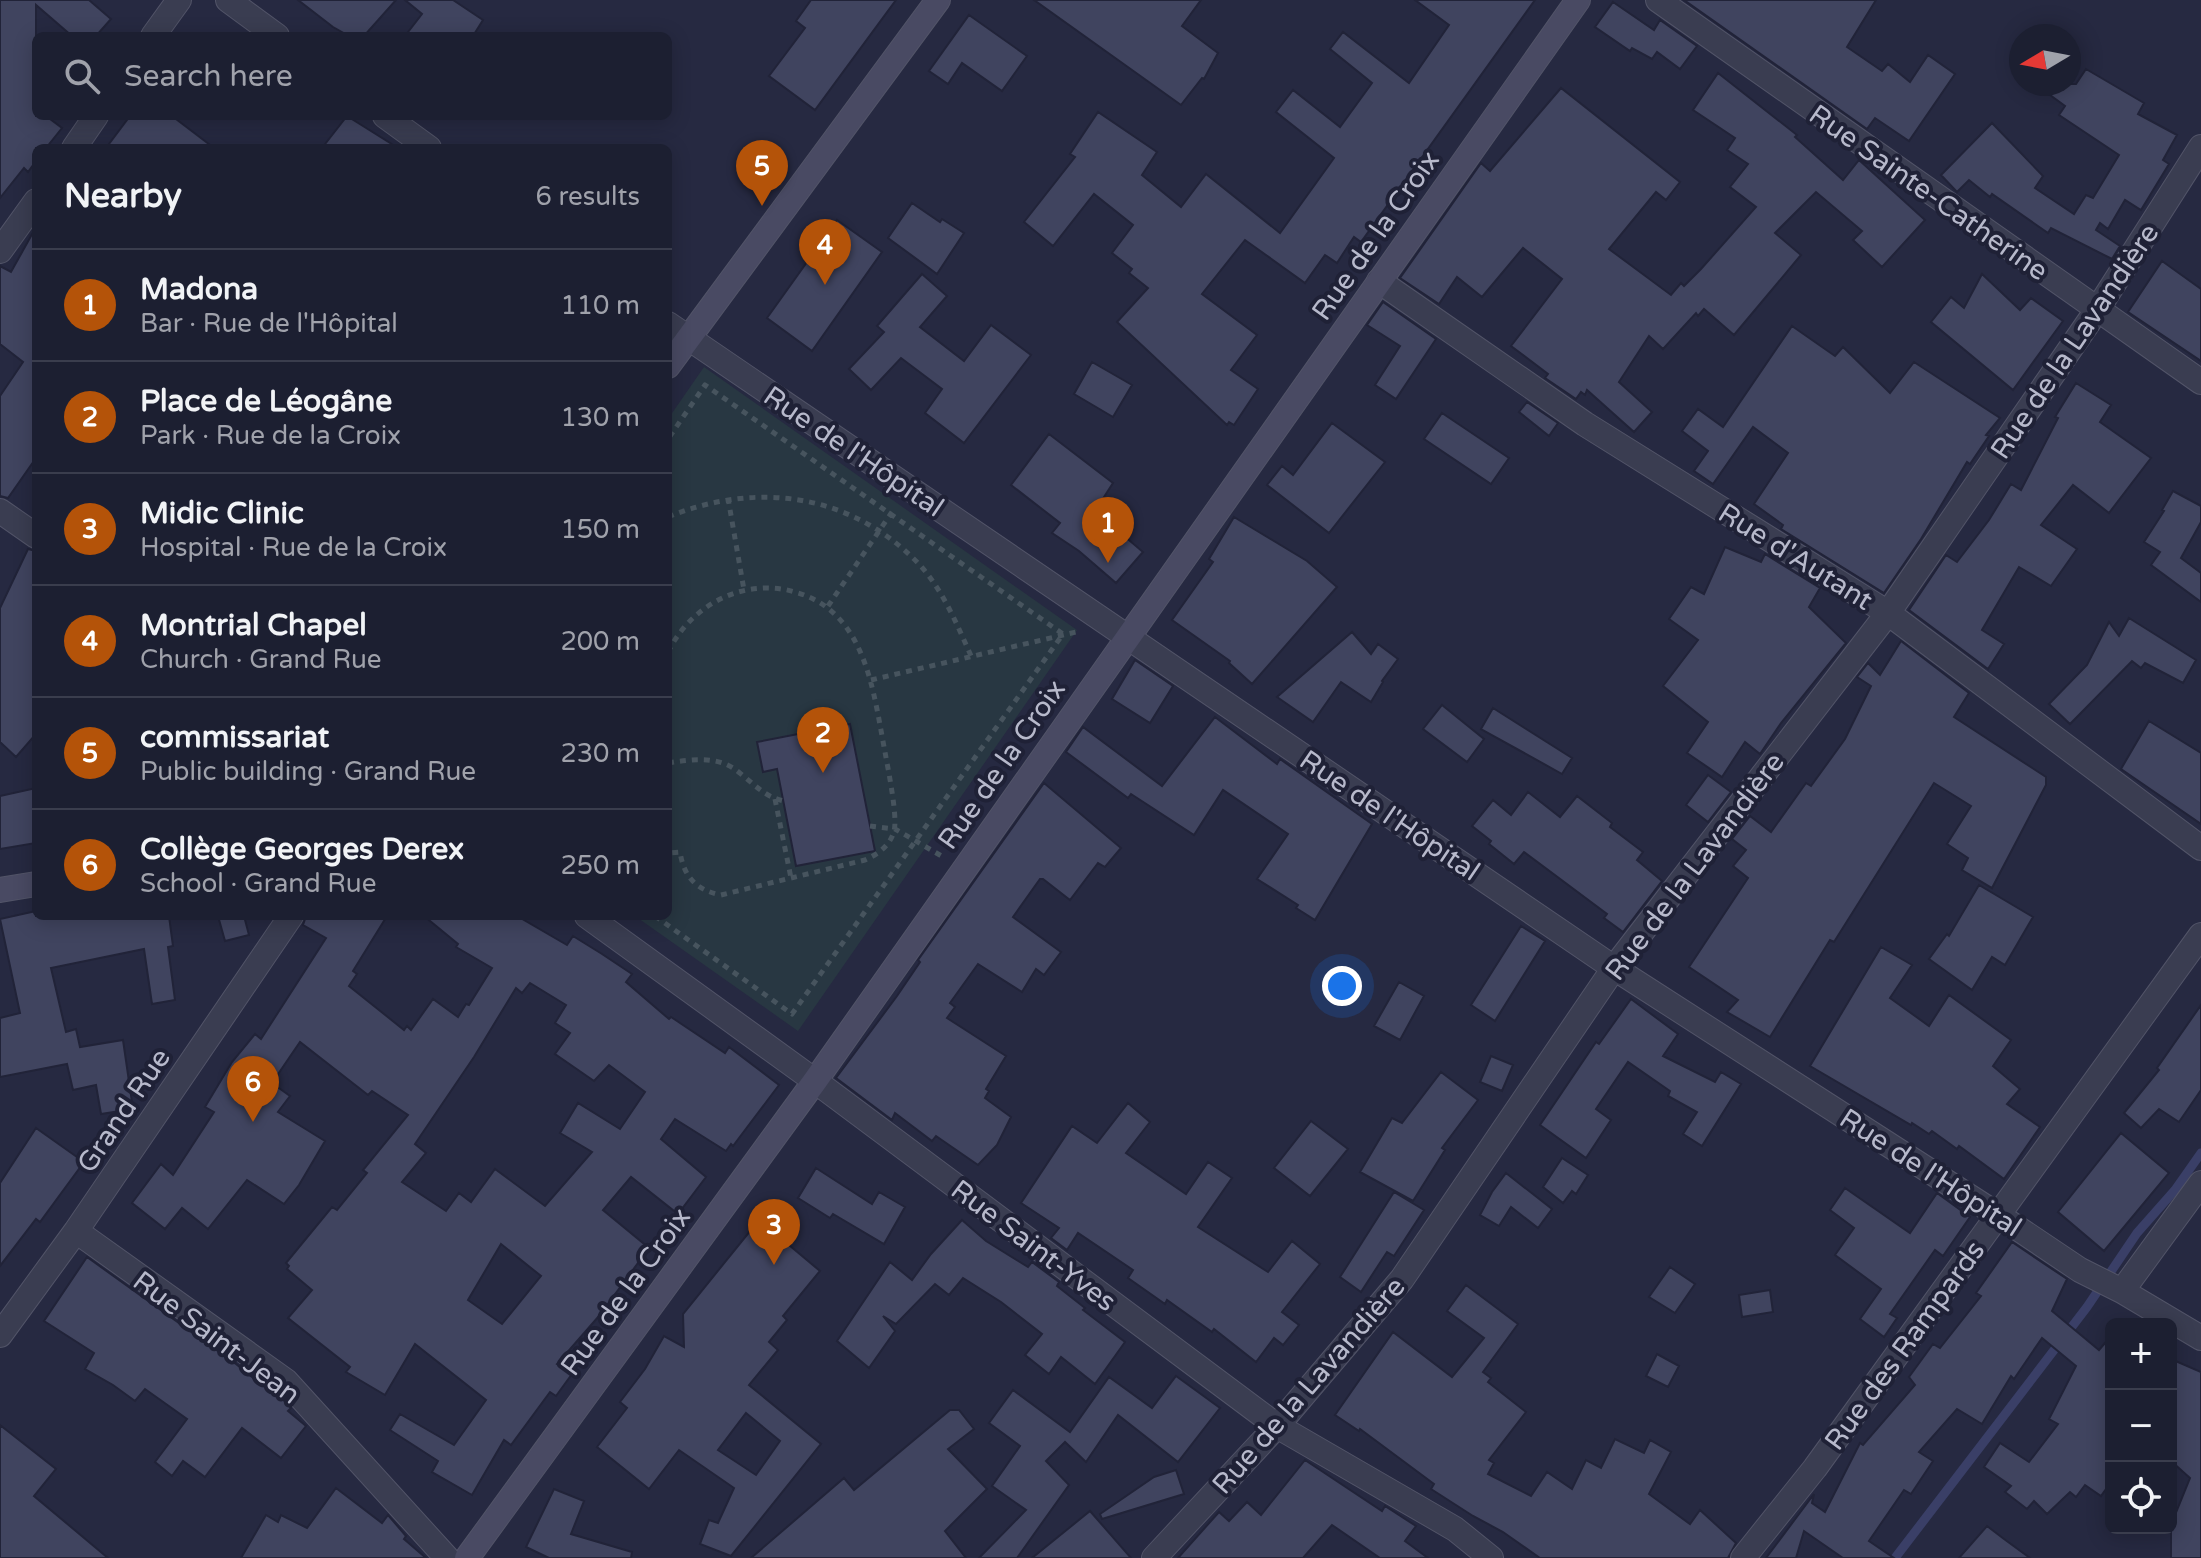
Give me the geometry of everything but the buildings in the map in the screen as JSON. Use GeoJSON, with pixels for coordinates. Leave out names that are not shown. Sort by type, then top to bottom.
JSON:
{"type":"FeatureCollection","features":[{"type":"Feature","properties":{"kind":"street"},"geometry":{"type":"LineString","coordinates":[[156,32],[179,0]]}},
{"type":"Feature","properties":{"kind":"street"},"geometry":{"type":"LineString","coordinates":[[228,0],[272,32]]}},
{"type":"Feature","properties":{"kind":"street"},"geometry":{"type":"LineString","coordinates":[[672,350],[677,331],[938,0]]}},
{"type":"Feature","properties":{"kind":"street","name":"Rue de la Croix"},"geometry":{"type":"LineString","coordinates":[[467,1558],[815,1081],[964,870],[1122,631],[1379,281],[1578,0]]}},
{"type":"Feature","properties":{"kind":"street","name":"Rue Sainte-Catherine"},"geometry":{"type":"LineString","coordinates":[[1658,0],[2201,382]]}},
{"type":"Feature","properties":{"kind":"street"},"geometry":{"type":"LineString","coordinates":[[77,144],[93,120]]}},
{"type":"Feature","properties":{"kind":"street"},"geometry":{"type":"LineString","coordinates":[[390,120],[424,144]]}},
{"type":"Feature","properties":{"kind":"street","name":"Rue de la Lavandière"},"geometry":{"type":"LineString","coordinates":[[1154,1558],[1277,1426],[1402,1279],[1614,968],[1888,613],[2097,310],[2201,147]]}},
{"type":"Feature","properties":{"kind":"street"},"geometry":{"type":"LineString","coordinates":[[0,251],[32,207]]}},
{"type":"Feature","properties":{"kind":"street","name":"Rue d'Autant"},"geometry":{"type":"LineString","coordinates":[[1379,281],[1585,424],[1888,613],[2201,848]]}},
{"type":"Feature","properties":{"kind":"street","name":"Rue de l'Hôpital"},"geometry":{"type":"LineString","coordinates":[[677,331],[1614,968],[2080,1270],[2201,1338]]}},
{"type":"Feature","properties":{"kind":"street"},"geometry":{"type":"LineString","coordinates":[[0,511],[32,533]]}},
{"type":"Feature","properties":{"kind":"street"},"geometry":{"type":"LineString","coordinates":[[0,890],[32,885]]}},
{"type":"Feature","properties":{"kind":"street","name":"Grand Rue"},"geometry":{"type":"LineString","coordinates":[[0,1335],[76,1231],[288,920]]}},
{"type":"Feature","properties":{"kind":"street","name":"Rue Saint-Yves"},"geometry":{"type":"LineString","coordinates":[[593,920],[815,1081],[1277,1426],[1455,1529],[1491,1558]]}},
{"type":"Feature","properties":{"kind":"street","name":"Rue des Rampards"},"geometry":{"type":"LineString","coordinates":[[1743,1558],[1815,1468],[2201,935]]}},
{"type":"Feature","properties":{"kind":"street"},"geometry":{"type":"LineString","coordinates":[[2122,1291],[2201,1183]]}},
{"type":"Feature","properties":{"kind":"street","name":"Rue Saint-Jean"},"geometry":{"type":"LineString","coordinates":[[76,1231],[286,1381],[447,1558]]}},
{"type":"Feature","properties":{"kind":"path"},"geometry":{"type":"LineString","coordinates":[[672,433],[705,385],[1063,634]]}},
{"type":"Feature","properties":{"kind":"path"},"geometry":{"type":"LineString","coordinates":[[828,606],[908,487]]}},
{"type":"Feature","properties":{"kind":"path"},"geometry":{"type":"LineString","coordinates":[[672,515],[728,498],[767,495],[807,500],[844,512],[880,531],[918,563],[947,603],[972,658]]}},
{"type":"Feature","properties":{"kind":"path"},"geometry":{"type":"LineString","coordinates":[[728,498],[744,590]]}},
{"type":"Feature","properties":{"kind":"path"},"geometry":{"type":"LineString","coordinates":[[672,643],[688,622],[704,608],[744,590],[787,590],[828,606],[856,643],[871,680],[895,829],[883,849],[865,860],[721,895],[707,892],[690,880],[680,852],[672,853]]}},
{"type":"Feature","properties":{"kind":"path"},"geometry":{"type":"LineString","coordinates":[[871,680],[1063,634],[1122,631]]}},
{"type":"Feature","properties":{"kind":"path"},"geometry":{"type":"LineString","coordinates":[[661,920],[792,1014],[1063,634]]}},
{"type":"Feature","properties":{"kind":"path"},"geometry":{"type":"LineString","coordinates":[[672,762],[698,758],[728,765],[764,794],[784,801]]}},
{"type":"Feature","properties":{"kind":"path"},"geometry":{"type":"LineString","coordinates":[[775,799],[791,878]]}},
{"type":"Feature","properties":{"kind":"path"},"geometry":{"type":"LineString","coordinates":[[870,826],[895,829],[964,870]]}},
{"type":"Feature","properties":{"kind":"shaded area"},"geometry":{"type":"Polygon","coordinates":[[[704,367],[1077,630],[798,1031],[641,920],[672,920],[672,413],[704,367]]]}},
{"type":"Feature","properties":{"kind":"waterway"},"geometry":{"type":"LineString","coordinates":[[1895,1558],[2087,1307],[2137,1233],[2175,1190],[2201,1153]]}},
{"type":"Feature","properties":{"kind":"place","name":"commissariat"},"geometry":{"type":"Point","coordinates":[762,206]}},
{"type":"Feature","properties":{"kind":"place","name":"Montrial Chapel"},"geometry":{"type":"Point","coordinates":[825,285]}},
{"type":"Feature","properties":{"kind":"place","name":"Madona"},"geometry":{"type":"Point","coordinates":[1108,563]}},
{"type":"Feature","properties":{"kind":"place","name":"Place de Léogâne"},"geometry":{"type":"Point","coordinates":[823,773]}},
{"type":"Feature","properties":{"kind":"place","name":"Collège Georges Derex"},"geometry":{"type":"Point","coordinates":[253,1122]}},
{"type":"Feature","properties":{"kind":"place","name":"Midic Clinic"},"geometry":{"type":"Point","coordinates":[774,1265]}}]}
